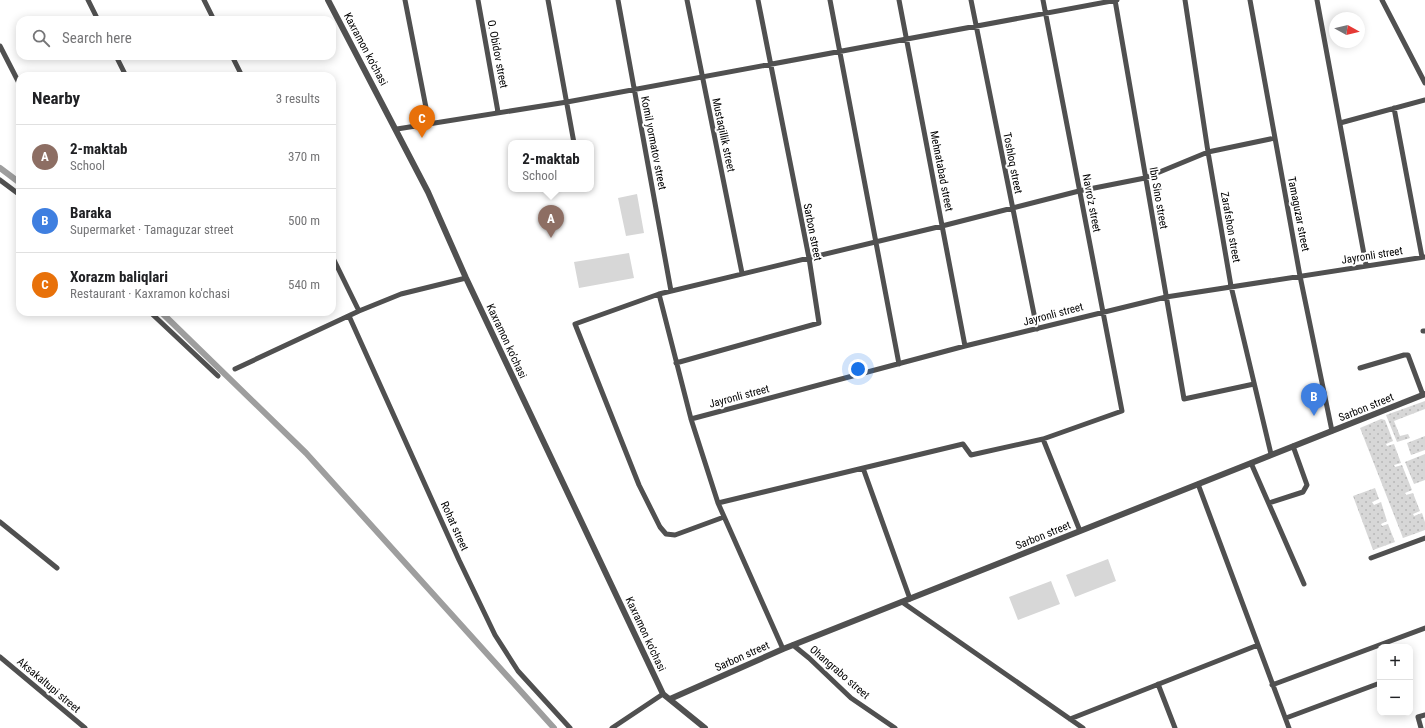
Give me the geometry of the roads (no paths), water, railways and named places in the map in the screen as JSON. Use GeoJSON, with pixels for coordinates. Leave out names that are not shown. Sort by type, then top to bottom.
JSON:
{"type":"FeatureCollection","features":[{"type":"Feature","properties":{"kind":"street"},"geometry":{"type":"LineString","coordinates":[[88,0],[96,16]]}},
{"type":"Feature","properties":{"kind":"street"},"geometry":{"type":"LineString","coordinates":[[204,0],[212,16]]}},
{"type":"Feature","properties":{"kind":"street","name":"Kaxramon ko'chasi"},"geometry":{"type":"LineString","coordinates":[[328,0],[397,129],[428,192],[466,278],[663,694]]}},
{"type":"Feature","properties":{"kind":"street"},"geometry":{"type":"LineString","coordinates":[[332,0],[334,10]]}},
{"type":"Feature","properties":{"kind":"street"},"geometry":{"type":"LineString","coordinates":[[405,0],[429,123]]}},
{"type":"Feature","properties":{"kind":"street","name":"O. Obidov street"},"geometry":{"type":"LineString","coordinates":[[478,0],[498,112]]}},
{"type":"Feature","properties":{"kind":"street"},"geometry":{"type":"LineString","coordinates":[[548,0],[573,140]]}},
{"type":"Feature","properties":{"kind":"street","name":"Komil yormatov street"},"geometry":{"type":"LineString","coordinates":[[618,0],[671,290]]}},
{"type":"Feature","properties":{"kind":"street","name":"Mustaqillik street"},"geometry":{"type":"LineString","coordinates":[[687,0],[701,77],[742,273]]}},
{"type":"Feature","properties":{"kind":"street","name":"Sarbon street"},"geometry":{"type":"LineString","coordinates":[[676,363],[819,323],[809,258],[758,0]]}},
{"type":"Feature","properties":{"kind":"street"},"geometry":{"type":"LineString","coordinates":[[830,0],[877,241],[899,364]]}},
{"type":"Feature","properties":{"kind":"street","name":"Mehnatаbаd street"},"geometry":{"type":"LineString","coordinates":[[899,0],[965,346]]}},
{"type":"Feature","properties":{"kind":"street","name":"Toshloq street"},"geometry":{"type":"LineString","coordinates":[[971,0],[1011,207],[1037,329]]}},
{"type":"Feature","properties":{"kind":"street","name":"Navro'z street"},"geometry":{"type":"LineString","coordinates":[[1043,0],[1122,411],[1043,439]]}},
{"type":"Feature","properties":{"kind":"street"},"geometry":{"type":"LineString","coordinates":[[397,129],[567,102],[840,50],[976,27],[1116,0]]}},
{"type":"Feature","properties":{"kind":"street","name":"Ibn Sino street"},"geometry":{"type":"LineString","coordinates":[[1116,0],[1145,178],[1184,399],[1254,384]]}},
{"type":"Feature","properties":{"kind":"street","name":"Zarafshon street"},"geometry":{"type":"LineString","coordinates":[[1185,0],[1208,152],[1231,286],[1271,454]]}},
{"type":"Feature","properties":{"kind":"street","name":"Tamaguzar street"},"geometry":{"type":"LineString","coordinates":[[1250,0],[1300,276],[1332,431]]}},
{"type":"Feature","properties":{"kind":"street"},"geometry":{"type":"LineString","coordinates":[[1316,0],[1366,265]]}},
{"type":"Feature","properties":{"kind":"street"},"geometry":{"type":"LineString","coordinates":[[1382,0],[1425,83]]}},
{"type":"Feature","properties":{"kind":"street"},"geometry":{"type":"LineString","coordinates":[[0,46],[16,77]]}},
{"type":"Feature","properties":{"kind":"street"},"geometry":{"type":"LineString","coordinates":[[118,60],[124,72]]}},
{"type":"Feature","properties":{"kind":"street"},"geometry":{"type":"LineString","coordinates":[[234,60],[240,72]]}},
{"type":"Feature","properties":{"kind":"street"},"geometry":{"type":"LineString","coordinates":[[1340,122],[1425,100]]}},
{"type":"Feature","properties":{"kind":"street"},"geometry":{"type":"LineString","coordinates":[[1394,108],[1424,257]]}},
{"type":"Feature","properties":{"kind":"street"},"geometry":{"type":"LineString","coordinates":[[724,517],[675,535],[666,534],[660,527],[639,485],[575,324],[671,290],[942,226],[1011,207],[1079,191],[1145,178],[1208,152],[1275,138]]}},
{"type":"Feature","properties":{"kind":"street"},"geometry":{"type":"LineString","coordinates":[[0,180],[16,192]]}},
{"type":"Feature","properties":{"kind":"street","name":"Jayronli street"},"geometry":{"type":"LineString","coordinates":[[691,419],[965,346],[1037,329],[1103,311],[1166,297],[1424,257]]}},
{"type":"Feature","properties":{"kind":"street"},"geometry":{"type":"LineString","coordinates":[[336,264],[359,311]]}},
{"type":"Feature","properties":{"kind":"street"},"geometry":{"type":"LineString","coordinates":[[235,369],[359,311],[401,294],[466,278]]}},
{"type":"Feature","properties":{"kind":"street"},"geometry":{"type":"LineString","coordinates":[[659,294],[691,419],[718,503],[783,649]]}},
{"type":"Feature","properties":{"kind":"street"},"geometry":{"type":"LineString","coordinates":[[154,316],[218,376]]}},
{"type":"Feature","properties":{"kind":"street","name":"Rohat street"},"geometry":{"type":"LineString","coordinates":[[349,316],[459,560],[495,635],[518,671],[570,728]]}},
{"type":"Feature","properties":{"kind":"street"},"geometry":{"type":"LineString","coordinates":[[1360,368],[1408,355],[1424,394]]}},
{"type":"Feature","properties":{"kind":"street","name":"Sarbon street"},"geometry":{"type":"LineString","coordinates":[[670,699],[783,649],[1424,394]]}},
{"type":"Feature","properties":{"kind":"street"},"geometry":{"type":"LineString","coordinates":[[718,503],[963,444],[971,455],[1043,439],[1080,531]]}},
{"type":"Feature","properties":{"kind":"street"},"geometry":{"type":"LineString","coordinates":[[1269,503],[1302,492],[1307,485],[1293,446]]}},
{"type":"Feature","properties":{"kind":"street"},"geometry":{"type":"LineString","coordinates":[[1251,462],[1304,584]]}},
{"type":"Feature","properties":{"kind":"street"},"geometry":{"type":"LineString","coordinates":[[863,468],[910,599]]}},
{"type":"Feature","properties":{"kind":"street"},"geometry":{"type":"LineString","coordinates":[[1198,484],[1289,728]]}},
{"type":"Feature","properties":{"kind":"street"},"geometry":{"type":"LineString","coordinates":[[0,522],[57,568]]}},
{"type":"Feature","properties":{"kind":"street"},"geometry":{"type":"LineString","coordinates":[[1371,558],[1425,538]]}},
{"type":"Feature","properties":{"kind":"street"},"geometry":{"type":"LineString","coordinates":[[902,602],[1083,728]]}},
{"type":"Feature","properties":{"kind":"street"},"geometry":{"type":"LineString","coordinates":[[1272,685],[1425,628]]}},
{"type":"Feature","properties":{"kind":"street","name":"Ohangrabo street"},"geometry":{"type":"LineString","coordinates":[[793,645],[852,698],[895,728]]}},
{"type":"Feature","properties":{"kind":"street"},"geometry":{"type":"LineString","coordinates":[[1070,719],[1258,645]]}},
{"type":"Feature","properties":{"kind":"street","name":"Aksakaltupi street"},"geometry":{"type":"LineString","coordinates":[[0,657],[85,728]]}},
{"type":"Feature","properties":{"kind":"street"},"geometry":{"type":"LineString","coordinates":[[1158,684],[1176,728]]}},
{"type":"Feature","properties":{"kind":"street"},"geometry":{"type":"LineString","coordinates":[[1286,718],[1377,684]]}},
{"type":"Feature","properties":{"kind":"street"},"geometry":{"type":"LineString","coordinates":[[612,728],[663,694],[705,728]]}},
{"type":"Feature","properties":{"kind":"street"},"geometry":{"type":"LineString","coordinates":[[1421,728],[1418,717],[1425,715]]}},
{"type":"Feature","properties":{"kind":"waterway"},"geometry":{"type":"LineString","coordinates":[[0,168],[16,180]]}},
{"type":"Feature","properties":{"kind":"waterway"},"geometry":{"type":"LineString","coordinates":[[165,316],[306,453],[554,728]]}},
{"type":"Feature","properties":{"kind":"place","name":"Xorazm baliqlari"},"geometry":{"type":"Point","coordinates":[422,138]}},
{"type":"Feature","properties":{"kind":"place","name":"2-maktab"},"geometry":{"type":"Point","coordinates":[551,238]}},
{"type":"Feature","properties":{"kind":"place","name":"Baraka"},"geometry":{"type":"Point","coordinates":[1314,416]}}]}
